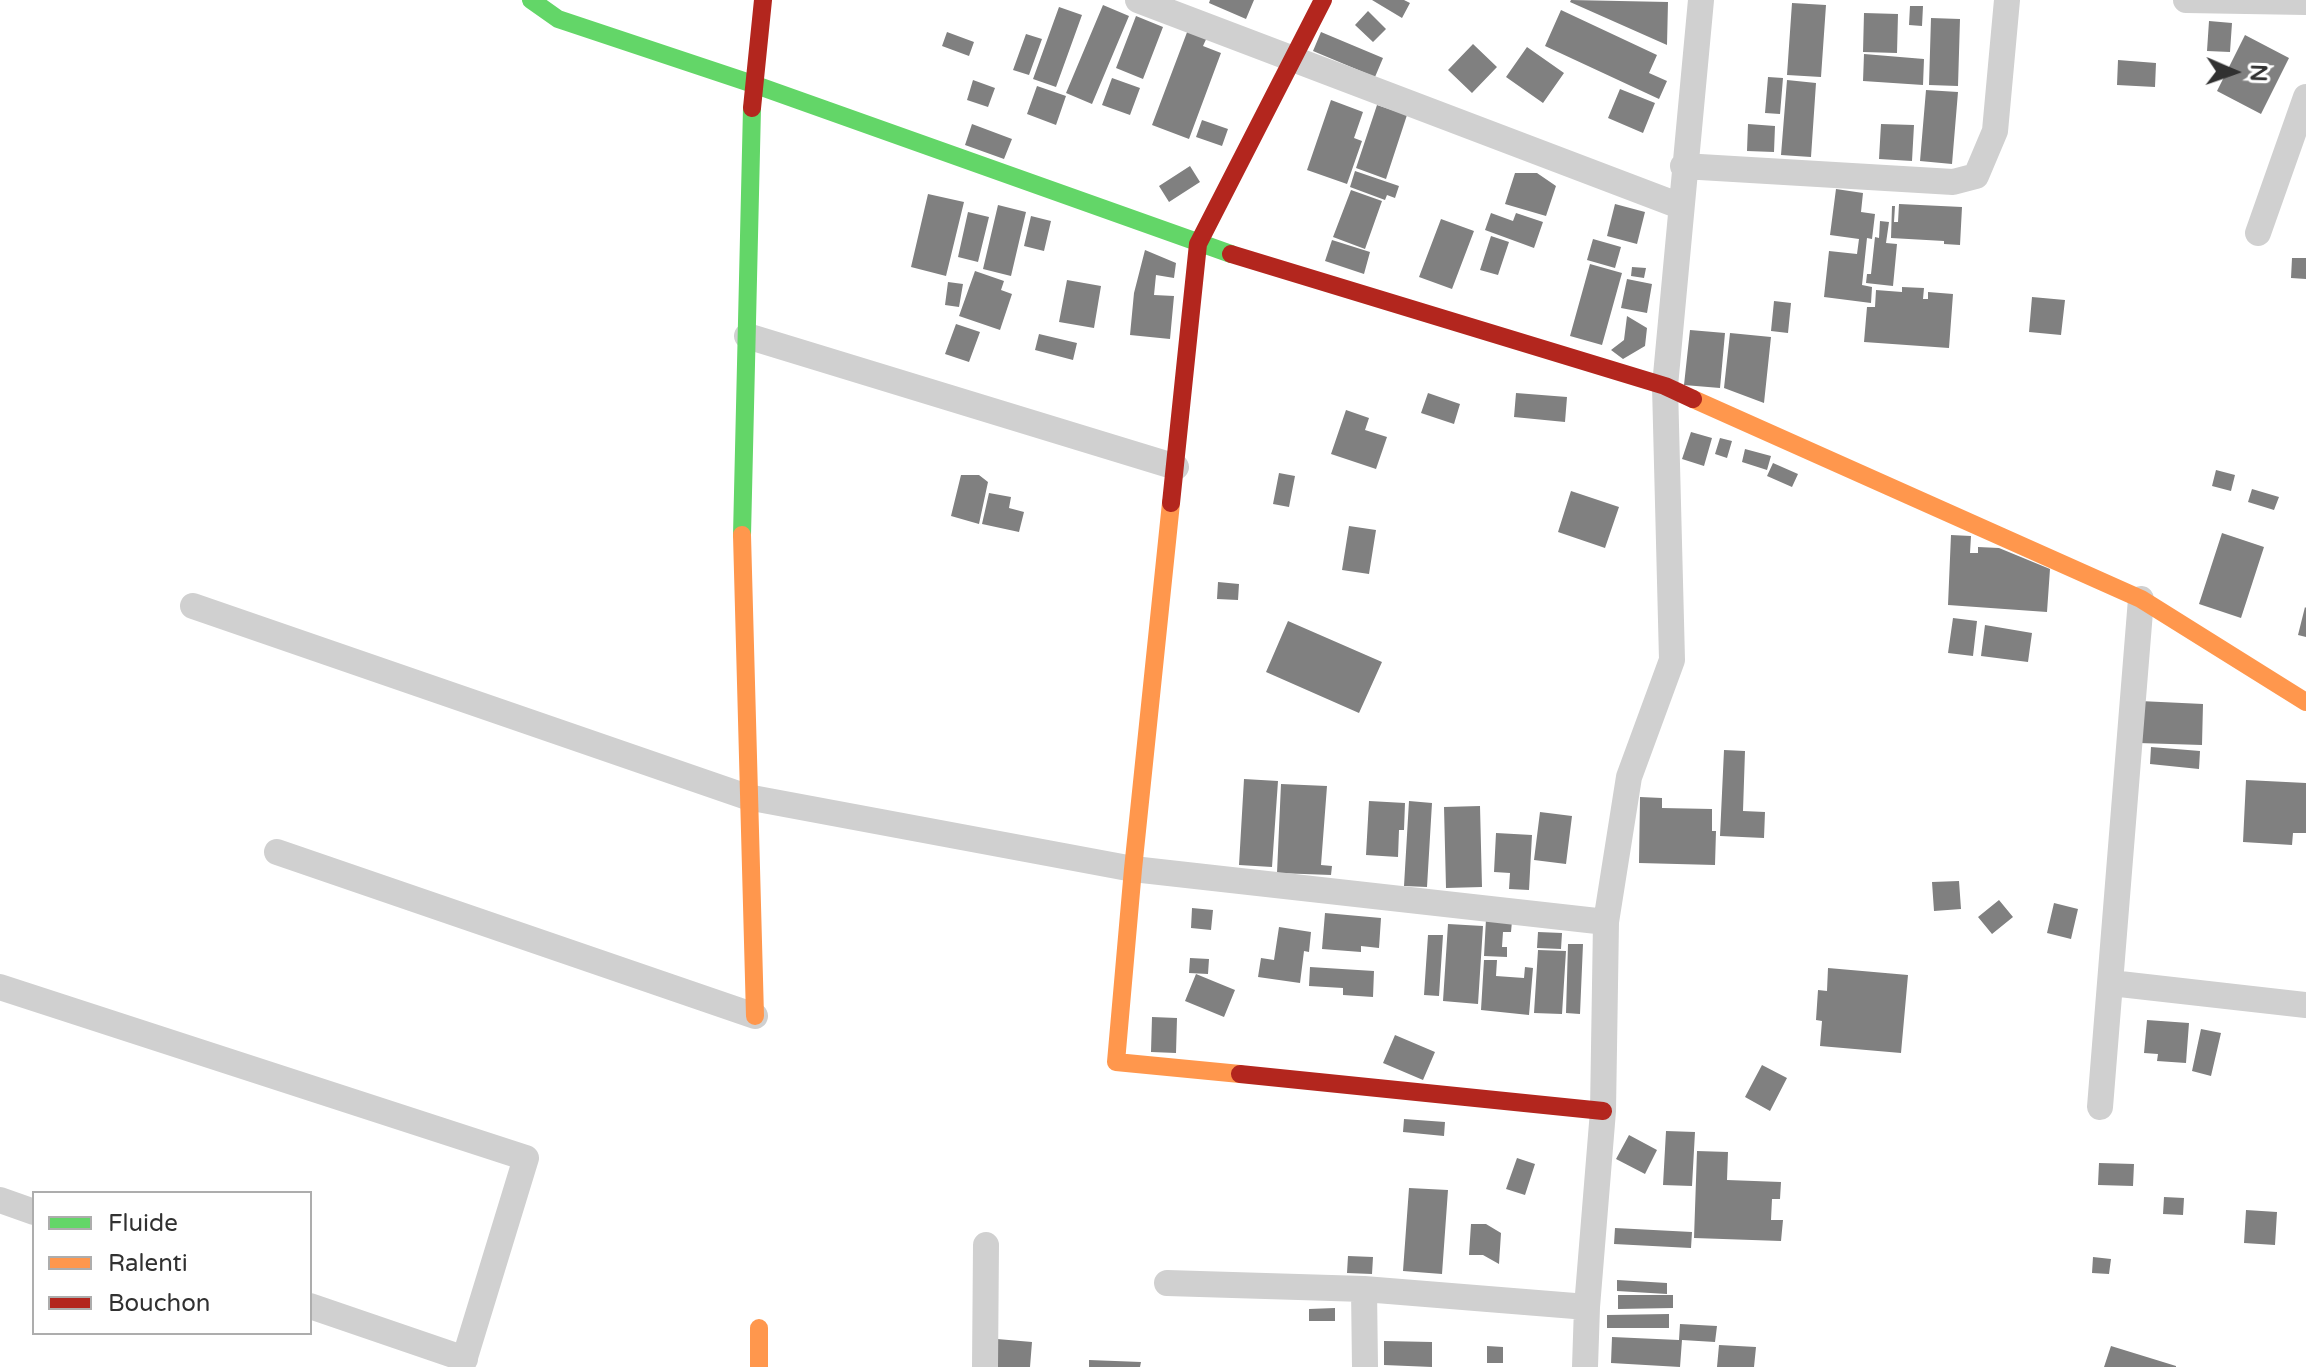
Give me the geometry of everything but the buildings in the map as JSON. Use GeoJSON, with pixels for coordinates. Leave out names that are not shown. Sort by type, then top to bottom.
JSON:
{"type":"FeatureCollection","features":[{"type":"Feature","properties":{"kind":"street"},"geometry":{"type":"LineString","coordinates":[[531,0],[564,9],[753,84],[1198,244],[1665,386],[2141,599],[2306,702]]}},
{"type":"Feature","properties":{"kind":"street"},"geometry":{"type":"LineString","coordinates":[[277,852],[755,1016],[741,560],[753,84],[763,0]]}},
{"type":"Feature","properties":{"kind":"street"},"geometry":{"type":"LineString","coordinates":[[1138,0],[1680,206]]}},
{"type":"Feature","properties":{"kind":"street"},"geometry":{"type":"LineString","coordinates":[[1323,0],[1198,244],[1116,1062],[1603,1111]]}},
{"type":"Feature","properties":{"kind":"street"},"geometry":{"type":"LineString","coordinates":[[1585,1367],[1603,1111],[1606,922],[1629,777],[1672,660],[1665,386],[1683,166],[1701,0]]}},
{"type":"Feature","properties":{"kind":"street"},"geometry":{"type":"LineString","coordinates":[[1683,166],[1953,182],[1976,176],[1995,131],[2007,0]]}},
{"type":"Feature","properties":{"kind":"street"},"geometry":{"type":"LineString","coordinates":[[2186,0],[2306,2]]}},
{"type":"Feature","properties":{"kind":"street"},"geometry":{"type":"LineString","coordinates":[[2258,233],[2306,97]]}},
{"type":"Feature","properties":{"kind":"street"},"geometry":{"type":"LineString","coordinates":[[747,336],[1176,467]]}},
{"type":"Feature","properties":{"kind":"street"},"geometry":{"type":"LineString","coordinates":[[2100,1107],[2141,599]]}},
{"type":"Feature","properties":{"kind":"street"},"geometry":{"type":"LineString","coordinates":[[193,606],[747,797],[1133,869],[1606,922]]}},
{"type":"Feature","properties":{"kind":"street"},"geometry":{"type":"LineString","coordinates":[[2111,983],[2306,1005]]}},
{"type":"Feature","properties":{"kind":"street"},"geometry":{"type":"LineString","coordinates":[[0,987],[526,1158],[464,1363],[312,1307]]}},
{"type":"Feature","properties":{"kind":"street"},"geometry":{"type":"LineString","coordinates":[[0,1200],[32,1211]]}},
{"type":"Feature","properties":{"kind":"street"},"geometry":{"type":"LineString","coordinates":[[985,1367],[986,1245]]}},
{"type":"Feature","properties":{"kind":"street"},"geometry":{"type":"LineString","coordinates":[[1167,1283],[1364,1289],[1587,1307]]}},
{"type":"Feature","properties":{"kind":"street"},"geometry":{"type":"LineString","coordinates":[[1364,1289],[1365,1367]]}},
{"type":"Feature","properties":{"kind":"street"},"geometry":{"type":"LineString","coordinates":[[759,1328],[759,1367]]}},
{"type":"Feature","properties":{"kind":"traffic: fast"},"geometry":{"type":"LineString","coordinates":[[531,0],[558,19],[753,84],[1231,254]]}},
{"type":"Feature","properties":{"kind":"traffic: fast"},"geometry":{"type":"LineString","coordinates":[[742,535],[752,108]]}},
{"type":"Feature","properties":{"kind":"traffic: slow"},"geometry":{"type":"LineString","coordinates":[[1693,399],[2141,599],[2306,702]]}},
{"type":"Feature","properties":{"kind":"traffic: slow"},"geometry":{"type":"LineString","coordinates":[[1171,503],[1116,1062],[1240,1074]]}},
{"type":"Feature","properties":{"kind":"traffic: slow"},"geometry":{"type":"LineString","coordinates":[[742,535],[755,1016]]}},
{"type":"Feature","properties":{"kind":"traffic: slow"},"geometry":{"type":"LineString","coordinates":[[759,1328],[759,1367]]}},
{"type":"Feature","properties":{"kind":"traffic: jam"},"geometry":{"type":"LineString","coordinates":[[752,108],[763,0]]}},
{"type":"Feature","properties":{"kind":"traffic: jam"},"geometry":{"type":"LineString","coordinates":[[1171,503],[1198,244],[1323,0]]}},
{"type":"Feature","properties":{"kind":"traffic: jam"},"geometry":{"type":"LineString","coordinates":[[1231,254],[1665,386],[1693,399]]}},
{"type":"Feature","properties":{"kind":"traffic: jam"},"geometry":{"type":"LineString","coordinates":[[1240,1074],[1603,1111]]}}]}
